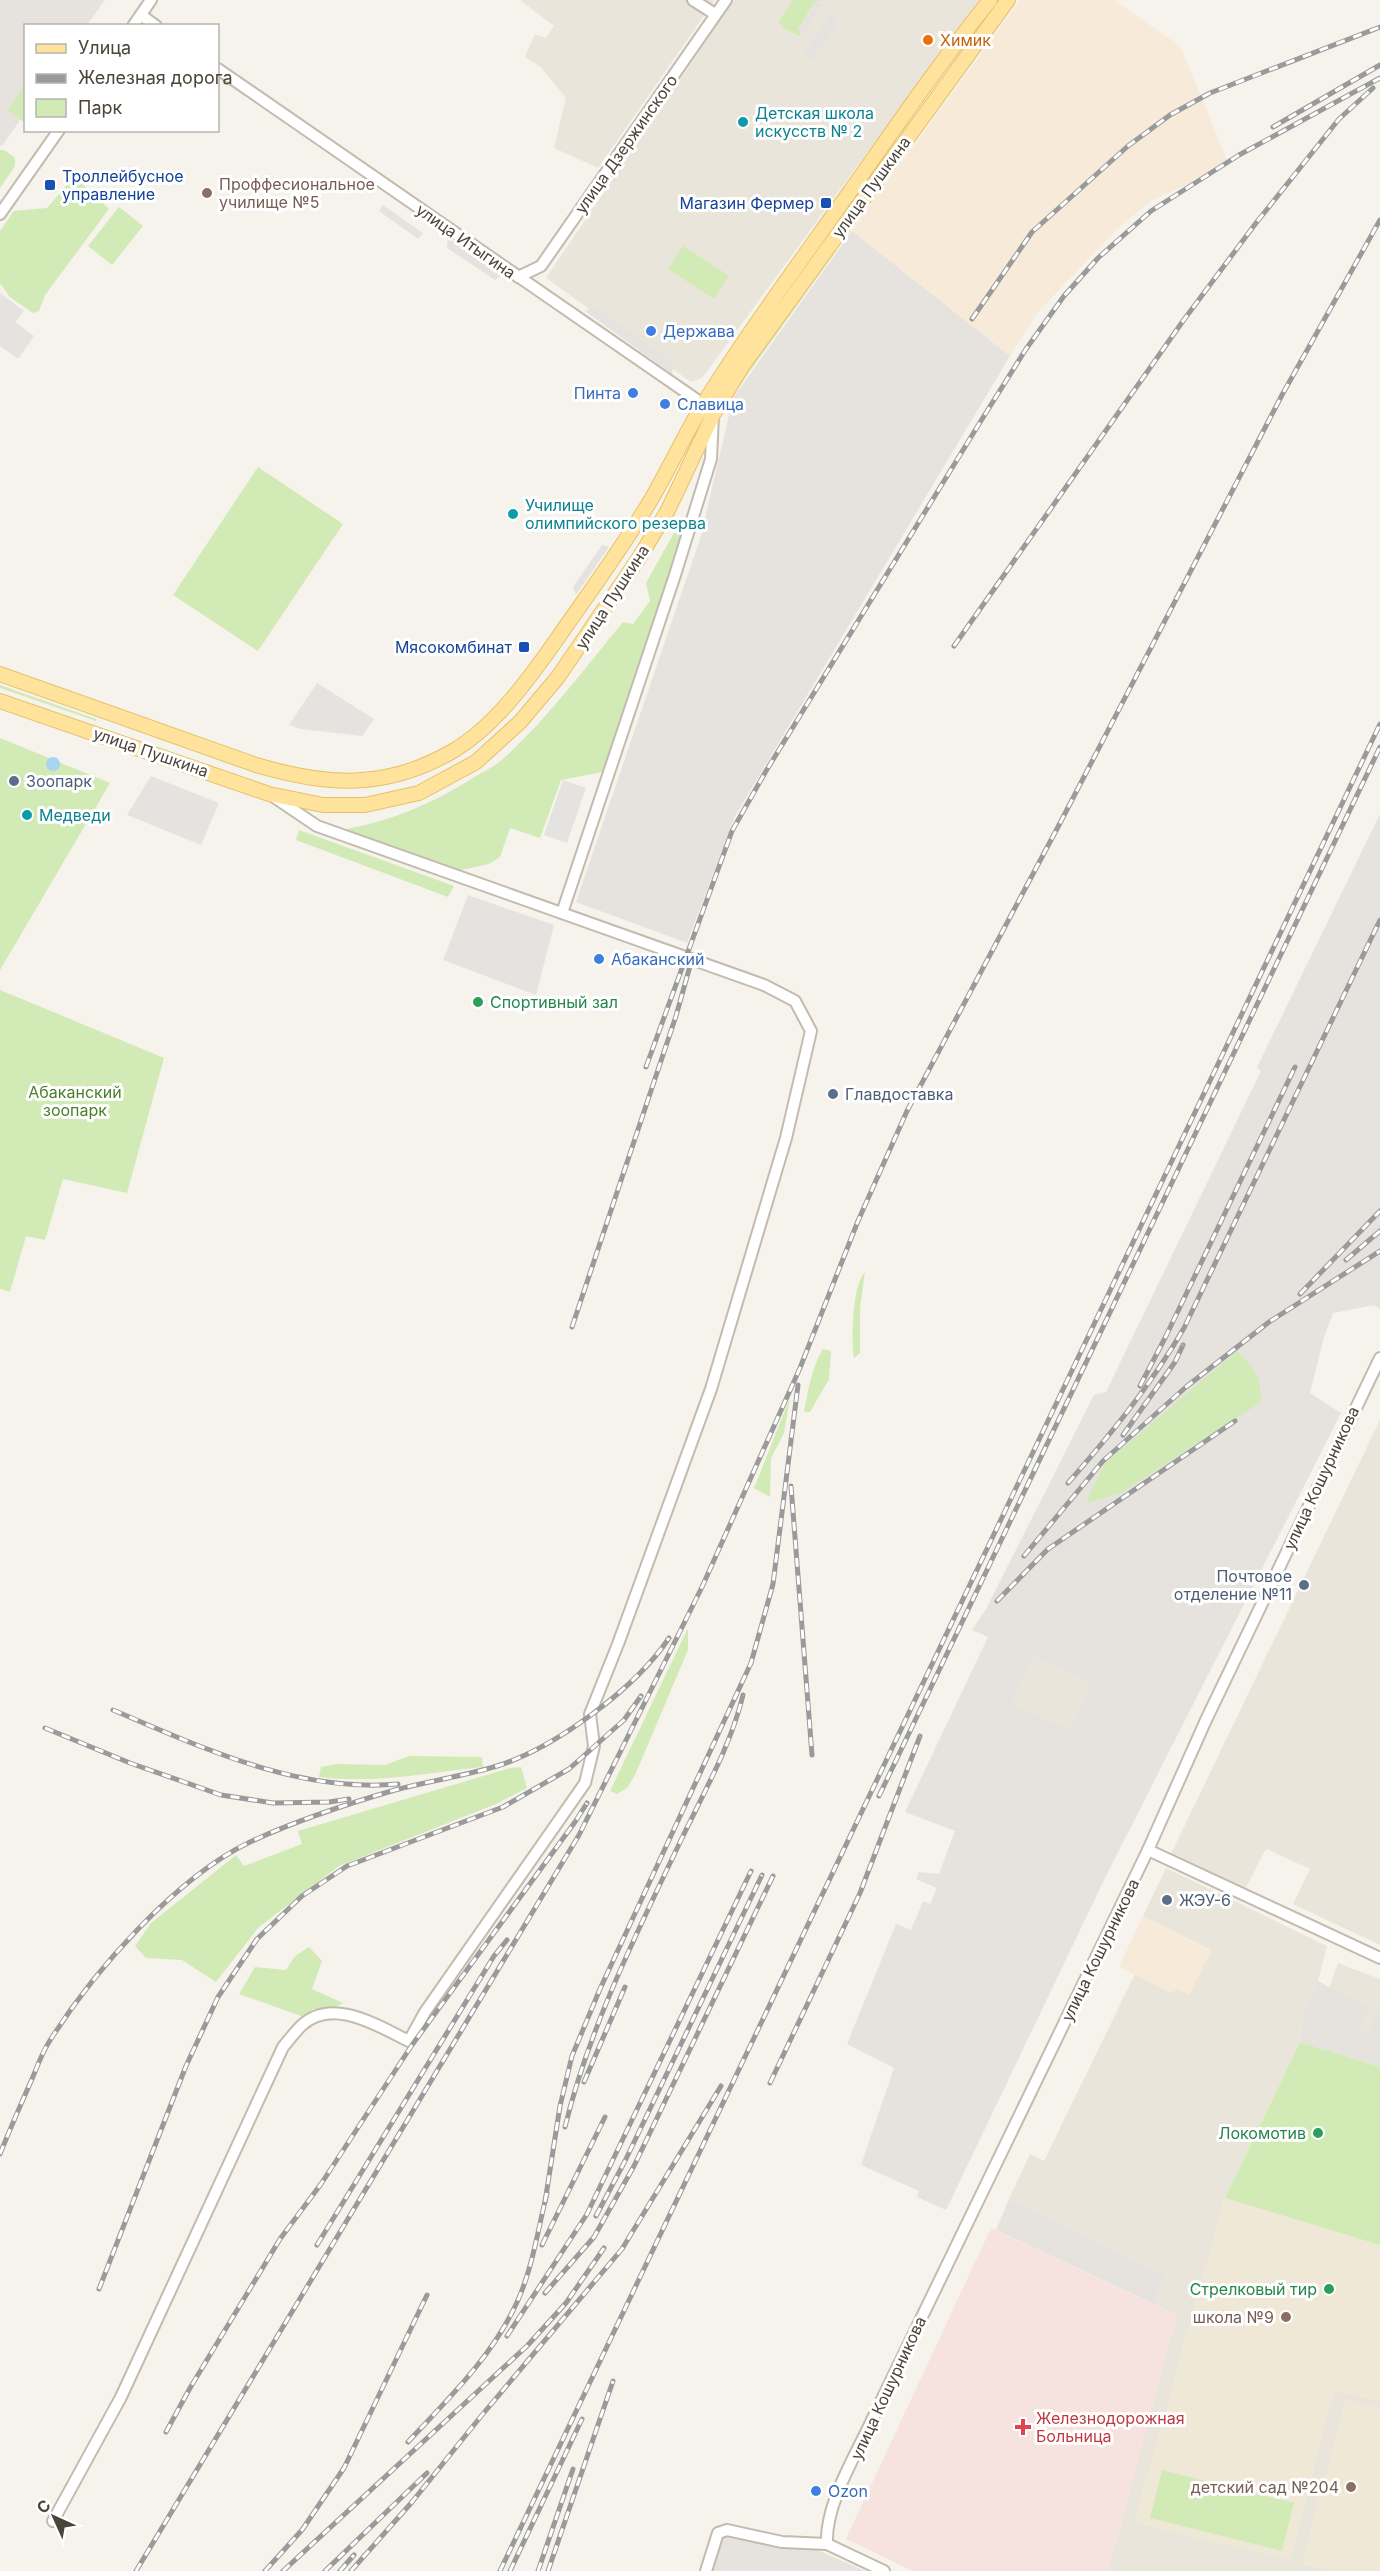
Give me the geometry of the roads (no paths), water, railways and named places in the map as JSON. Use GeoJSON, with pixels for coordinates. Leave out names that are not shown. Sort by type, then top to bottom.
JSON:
{"type":"FeatureCollection","features":[{"type":"Feature","properties":{"kind":"main road","name":"улица Пушкина"},"geometry":{"type":"LineString","coordinates":[[0,674],[286,774],[356,782],[408,772],[455,750],[495,717],[530,677],[621,548],[708,410],[774,298],[930,78],[990,0]]}},
{"type":"Feature","properties":{"kind":"main road","name":"улица Пушкина"},"geometry":{"type":"LineString","coordinates":[[0,701],[269,794],[323,805],[365,804],[419,793],[476,762],[520,722],[558,677],[586,638],[668,510],[708,410],[744,365],[1008,0]]}},
{"type":"Feature","properties":{"kind":"street"},"geometry":{"type":"LineString","coordinates":[[134,24],[151,0]]}},
{"type":"Feature","properties":{"kind":"street"},"geometry":{"type":"LineString","coordinates":[[693,0],[715,14]]}},
{"type":"Feature","properties":{"kind":"street","name":"улица Дзержинского"},"geometry":{"type":"LineString","coordinates":[[518,278],[541,266],[726,0]]}},
{"type":"Feature","properties":{"kind":"street"},"geometry":{"type":"LineString","coordinates":[[141,15],[153,24]]}},
{"type":"Feature","properties":{"kind":"street","name":"улица Итыгина"},"geometry":{"type":"LineString","coordinates":[[219,70],[708,410]]}},
{"type":"Feature","properties":{"kind":"street"},"geometry":{"type":"LineString","coordinates":[[0,214],[58,132]]}},
{"type":"Feature","properties":{"kind":"street"},"geometry":{"type":"LineString","coordinates":[[562,913],[685,544],[711,459],[708,410]]}},
{"type":"Feature","properties":{"kind":"street"},"geometry":{"type":"LineString","coordinates":[[53,2521],[121,2397],[283,2047],[303,2024],[327,2013],[356,2016],[409,2041],[425,2012],[585,1783],[594,1746],[590,1714],[618,1644],[711,1389],[786,1138],[811,1031],[795,1001],[764,985],[317,826],[269,794]]}},
{"type":"Feature","properties":{"kind":"street","name":"улица Кошурникова"},"geometry":{"type":"LineString","coordinates":[[827,2544],[826,2526],[831,2510],[872,2421],[1148,1850],[1202,1728],[1380,1358]]}},
{"type":"Feature","properties":{"kind":"street"},"geometry":{"type":"LineString","coordinates":[[1148,1850],[1380,1958]]}},
{"type":"Feature","properties":{"kind":"street"},"geometry":{"type":"LineString","coordinates":[[706,2571],[718,2532],[727,2530],[782,2542],[827,2544],[884,2571]]}},
{"type":"Feature","properties":{"kind":"water"},"geometry":{"type":"Polygon","coordinates":[[[53,757],[58,759],[60,764],[58,769],[53,771],[48,769],[46,764],[48,759],[53,757]]]}},
{"type":"Feature","properties":{"kind":"railway"},"geometry":{"type":"LineString","coordinates":[[972,319],[1032,232],[1128,146],[1170,115],[1210,93],[1380,27]]}},
{"type":"Feature","properties":{"kind":"railway"},"geometry":{"type":"LineString","coordinates":[[1273,127],[1380,65]]}},
{"type":"Feature","properties":{"kind":"railway"},"geometry":{"type":"LineString","coordinates":[[646,1067],[732,831],[766,771],[979,424],[1026,349],[1064,296],[1098,258],[1151,211],[1239,155],[1380,78]]}},
{"type":"Feature","properties":{"kind":"railway"},"geometry":{"type":"LineString","coordinates":[[954,646],[1183,321],[1256,223],[1339,119],[1373,88]]}},
{"type":"Feature","properties":{"kind":"railway"},"geometry":{"type":"LineString","coordinates":[[136,2571],[579,1835],[702,1587],[800,1368],[858,1221],[907,1111],[1059,825],[1282,395],[1380,220]]}},
{"type":"Feature","properties":{"kind":"railway"},"geometry":{"type":"LineString","coordinates":[[500,2571],[1380,724]]}},
{"type":"Feature","properties":{"kind":"railway"},"geometry":{"type":"LineString","coordinates":[[879,1796],[1380,747]]}},
{"type":"Feature","properties":{"kind":"railway"},"geometry":{"type":"LineString","coordinates":[[1068,1483],[1130,1408],[1184,1328],[1380,920]]}},
{"type":"Feature","properties":{"kind":"railway"},"geometry":{"type":"LineString","coordinates":[[572,1327],[676,1016],[690,966]]}},
{"type":"Feature","properties":{"kind":"railway"},"geometry":{"type":"LineString","coordinates":[[1140,1386],[1295,1067]]}},
{"type":"Feature","properties":{"kind":"railway"},"geometry":{"type":"LineString","coordinates":[[1300,1294],[1380,1211]]}},
{"type":"Feature","properties":{"kind":"railway"},"geometry":{"type":"LineString","coordinates":[[1346,1260],[1380,1231]]}},
{"type":"Feature","properties":{"kind":"railway"},"geometry":{"type":"LineString","coordinates":[[1024,1556],[1103,1461],[1186,1387],[1269,1322],[1380,1251]]}},
{"type":"Feature","properties":{"kind":"railway"},"geometry":{"type":"LineString","coordinates":[[1123,1435],[1175,1362],[1183,1345]]}},
{"type":"Feature","properties":{"kind":"railway"},"geometry":{"type":"LineString","coordinates":[[545,2202],[560,2106],[572,2056],[600,1989],[751,1663],[773,1584],[798,1385]]}},
{"type":"Feature","properties":{"kind":"railway"},"geometry":{"type":"LineString","coordinates":[[997,1601],[1048,1549],[1235,1421]]}},
{"type":"Feature","properties":{"kind":"railway"},"geometry":{"type":"LineString","coordinates":[[791,1486],[812,1755]]}},
{"type":"Feature","properties":{"kind":"railway"},"geometry":{"type":"LineString","coordinates":[[0,2154],[44,2051],[67,2015],[112,1957],[138,1929],[193,1879],[222,1858],[250,1842],[303,1820],[395,1790],[497,1766],[544,1745],[568,1731],[615,1696],[655,1657],[669,1638]]}},
{"type":"Feature","properties":{"kind":"railway"},"geometry":{"type":"LineString","coordinates":[[565,2127],[575,2089],[601,2016],[632,1944],[732,1732],[743,1695]]}},
{"type":"Feature","properties":{"kind":"railway"},"geometry":{"type":"LineString","coordinates":[[99,2289],[186,2066],[218,1997],[257,1939],[302,1896],[347,1866],[503,1807],[569,1769],[624,1720],[641,1696]]}},
{"type":"Feature","properties":{"kind":"railway"},"geometry":{"type":"LineString","coordinates":[[113,1710],[181,1739],[252,1765],[288,1775],[324,1782],[361,1785],[398,1784]]}},
{"type":"Feature","properties":{"kind":"railway"},"geometry":{"type":"LineString","coordinates":[[45,1728],[130,1763],[221,1795],[273,1803],[329,1802],[349,1799]]}},
{"type":"Feature","properties":{"kind":"railway"},"geometry":{"type":"LineString","coordinates":[[770,2083],[860,1893],[920,1736]]}},
{"type":"Feature","properties":{"kind":"railway"},"geometry":{"type":"LineString","coordinates":[[166,2432],[280,2239],[321,2184],[412,2045],[587,1803]]}},
{"type":"Feature","properties":{"kind":"railway"},"geometry":{"type":"LineString","coordinates":[[507,2336],[587,2214],[751,1871]]}},
{"type":"Feature","properties":{"kind":"railway"},"geometry":{"type":"LineString","coordinates":[[596,2216],[625,2161],[762,1875]]}},
{"type":"Feature","properties":{"kind":"railway"},"geometry":{"type":"LineString","coordinates":[[545,2293],[594,2237],[634,2166],[773,1876]]}},
{"type":"Feature","properties":{"kind":"railway"},"geometry":{"type":"LineString","coordinates":[[317,2245],[494,1956],[507,1940]]}},
{"type":"Feature","properties":{"kind":"railway"},"geometry":{"type":"LineString","coordinates":[[584,2082],[625,1987]]}},
{"type":"Feature","properties":{"kind":"railway"},"geometry":{"type":"LineString","coordinates":[[351,2571],[412,2502],[622,2249],[721,2086]]}},
{"type":"Feature","properties":{"kind":"railway"},"geometry":{"type":"LineString","coordinates":[[542,2245],[605,2117]]}},
{"type":"Feature","properties":{"kind":"railway"},"geometry":{"type":"LineString","coordinates":[[408,2442],[469,2376],[508,2320],[528,2274],[547,2193]]}},
{"type":"Feature","properties":{"kind":"railway"},"geometry":{"type":"LineString","coordinates":[[283,2571],[527,2346],[566,2303],[604,2248]]}},
{"type":"Feature","properties":{"kind":"railway"},"geometry":{"type":"LineString","coordinates":[[265,2571],[302,2530],[344,2468],[427,2295]]}},
{"type":"Feature","properties":{"kind":"railway"},"geometry":{"type":"LineString","coordinates":[[548,2571],[613,2381]]}},
{"type":"Feature","properties":{"kind":"railway"},"geometry":{"type":"LineString","coordinates":[[510,2571],[582,2419]]}},
{"type":"Feature","properties":{"kind":"railway"},"geometry":{"type":"LineString","coordinates":[[538,2571],[573,2469]]}},
{"type":"Feature","properties":{"kind":"railway"},"geometry":{"type":"LineString","coordinates":[[325,2571],[427,2473]]}},
{"type":"Feature","properties":{"kind":"railway"},"geometry":{"type":"LineString","coordinates":[[340,2571],[354,2555]]}},
{"type":"Feature","properties":{"kind":"place","name":"Химик"},"geometry":{"type":"Point","coordinates":[928,40]}},
{"type":"Feature","properties":{"kind":"place","name":"Детская школа искусств № 2"},"geometry":{"type":"Point","coordinates":[743,122]}},
{"type":"Feature","properties":{"kind":"place","name":"Троллейбусное управление"},"geometry":{"type":"Point","coordinates":[50,185]}},
{"type":"Feature","properties":{"kind":"place","name":"Проффесиональное училище №5"},"geometry":{"type":"Point","coordinates":[207,193]}},
{"type":"Feature","properties":{"kind":"place","name":"Магазин Фермер"},"geometry":{"type":"Point","coordinates":[826,203]}},
{"type":"Feature","properties":{"kind":"place","name":"Держава"},"geometry":{"type":"Point","coordinates":[651,331]}},
{"type":"Feature","properties":{"kind":"place","name":"Пинта"},"geometry":{"type":"Point","coordinates":[633,393]}},
{"type":"Feature","properties":{"kind":"place","name":"Славица"},"geometry":{"type":"Point","coordinates":[665,404]}},
{"type":"Feature","properties":{"kind":"place","name":"Училище олимпийского резерва"},"geometry":{"type":"Point","coordinates":[513,514]}},
{"type":"Feature","properties":{"kind":"place","name":"Мясокомбинат"},"geometry":{"type":"Point","coordinates":[524,647]}},
{"type":"Feature","properties":{"kind":"place","name":"Зоопарк"},"geometry":{"type":"Point","coordinates":[14,781]}},
{"type":"Feature","properties":{"kind":"place","name":"Медведи"},"geometry":{"type":"Point","coordinates":[27,815]}},
{"type":"Feature","properties":{"kind":"place","name":"Абаканский"},"geometry":{"type":"Point","coordinates":[599,959]}},
{"type":"Feature","properties":{"kind":"place","name":"Спортивный зал"},"geometry":{"type":"Point","coordinates":[478,1002]}},
{"type":"Feature","properties":{"kind":"place","name":"Главдоставка"},"geometry":{"type":"Point","coordinates":[833,1094]}},
{"type":"Feature","properties":{"kind":"place","name":"Почтовое отделение №11"},"geometry":{"type":"Point","coordinates":[1304,1585]}},
{"type":"Feature","properties":{"kind":"place","name":"ЖЭУ-6"},"geometry":{"type":"Point","coordinates":[1167,1900]}},
{"type":"Feature","properties":{"kind":"place","name":"Локомотив"},"geometry":{"type":"Point","coordinates":[1318,2133]}},
{"type":"Feature","properties":{"kind":"place","name":"Стрелковый тир"},"geometry":{"type":"Point","coordinates":[1329,2289]}},
{"type":"Feature","properties":{"kind":"place","name":"школа №9"},"geometry":{"type":"Point","coordinates":[1286,2317]}},
{"type":"Feature","properties":{"kind":"place","name":"Железнодорожная Больница"},"geometry":{"type":"Point","coordinates":[1023,2427]}},
{"type":"Feature","properties":{"kind":"place","name":"детский сад №204"},"geometry":{"type":"Point","coordinates":[1351,2487]}},
{"type":"Feature","properties":{"kind":"place","name":"Ozon"},"geometry":{"type":"Point","coordinates":[816,2491]}},
{"type":"Feature","properties":{"kind":"park label","name":"Абаканский зоопарк"},"geometry":{"type":"Point","coordinates":[75,1101]}}]}
